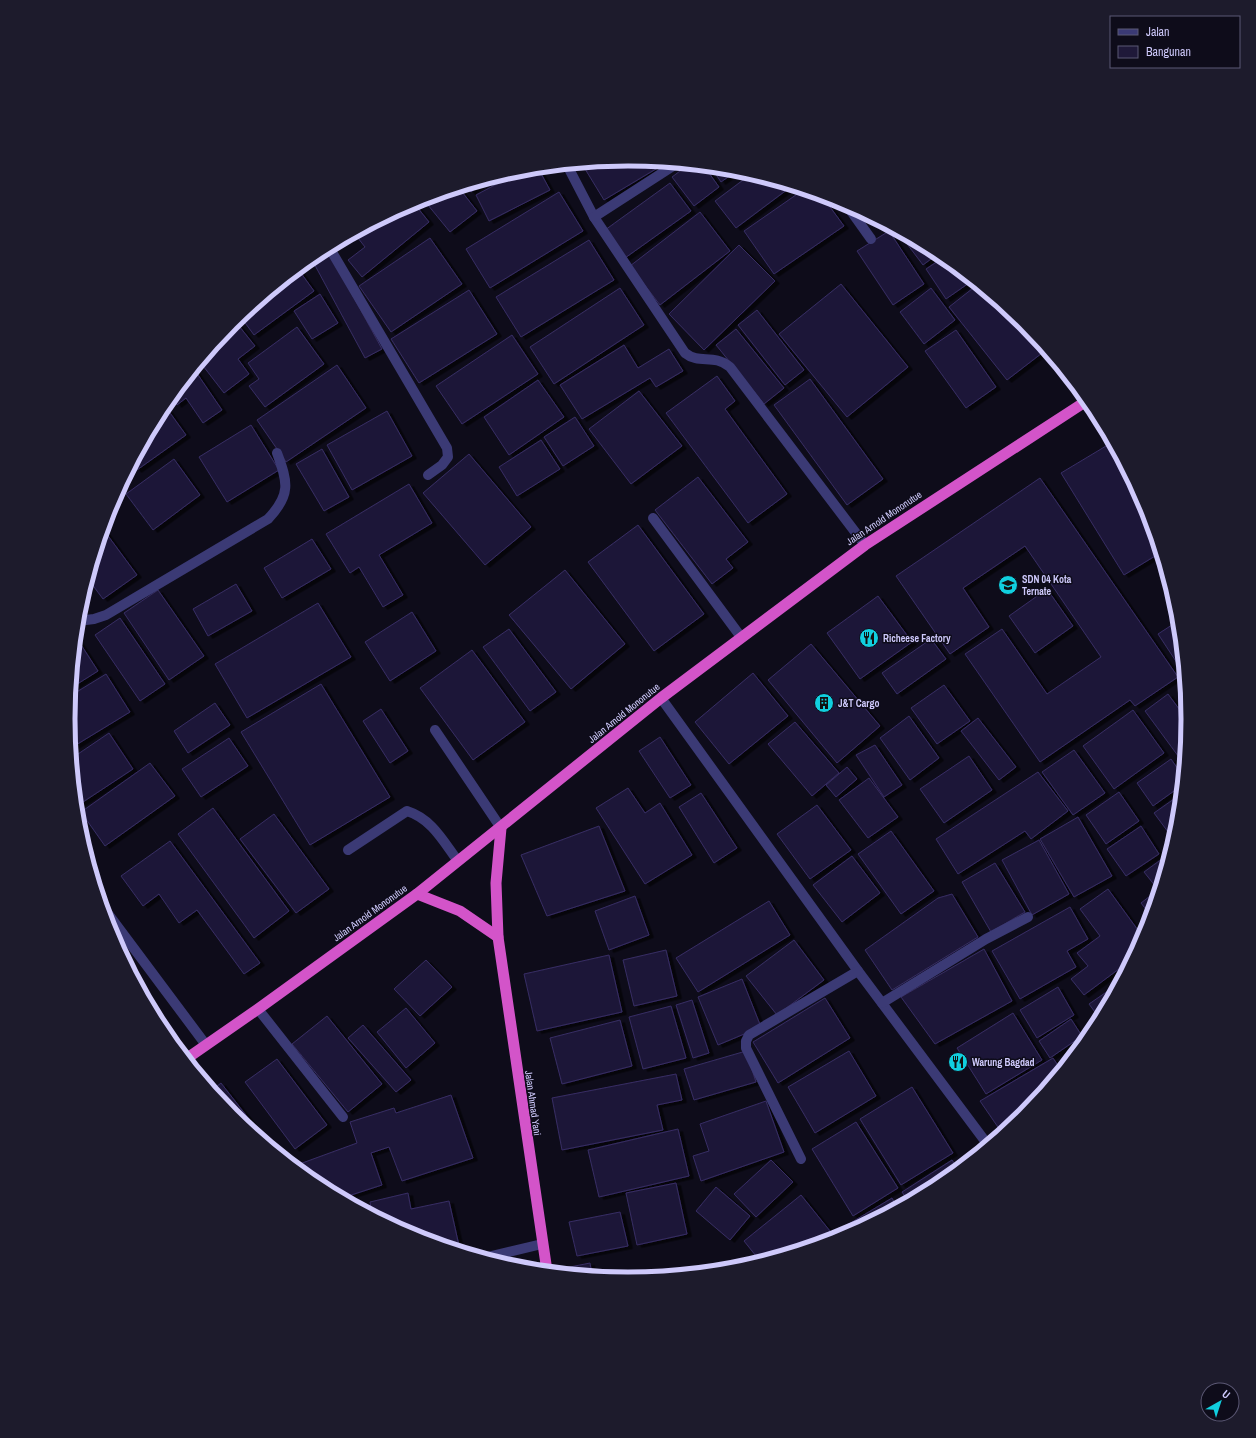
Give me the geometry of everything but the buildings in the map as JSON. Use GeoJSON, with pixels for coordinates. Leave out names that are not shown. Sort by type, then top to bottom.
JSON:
{"type":"FeatureCollection","features":[{"type":"Feature","properties":{"kind":"highway","name":"Jalan Arnold Mononutue"},"geometry":{"type":"LineString","coordinates":[[189,1057],[417,894],[661,698],[864,545],[1082,404]]}},
{"type":"Feature","properties":{"kind":"highway","name":"Jalan Ahmad Yani"},"geometry":{"type":"LineString","coordinates":[[501,828],[496,883],[498,937],[546,1265]]}},
{"type":"Feature","properties":{"kind":"highway"},"geometry":{"type":"LineString","coordinates":[[417,894],[460,911],[498,937]]}},
{"type":"Feature","properties":{"kind":"street"},"geometry":{"type":"LineString","coordinates":[[594,217],[670,168]]}},
{"type":"Feature","properties":{"kind":"street"},"geometry":{"type":"LineString","coordinates":[[569,170],[594,217],[685,353],[693,358],[721,359],[730,367],[864,545]]}},
{"type":"Feature","properties":{"kind":"street"},"geometry":{"type":"LineString","coordinates":[[853,214],[871,239]]}},
{"type":"Feature","properties":{"kind":"street"},"geometry":{"type":"LineString","coordinates":[[332,252],[447,448],[448,457],[442,465],[428,475]]}},
{"type":"Feature","properties":{"kind":"street"},"geometry":{"type":"LineString","coordinates":[[84,620],[106,615],[268,518],[279,507],[286,491],[284,472],[277,453]]}},
{"type":"Feature","properties":{"kind":"street"},"geometry":{"type":"LineString","coordinates":[[653,518],[741,637]]}},
{"type":"Feature","properties":{"kind":"street"},"geometry":{"type":"LineString","coordinates":[[661,698],[882,1003],[986,1141]]}},
{"type":"Feature","properties":{"kind":"street"},"geometry":{"type":"LineString","coordinates":[[435,730],[501,828]]}},
{"type":"Feature","properties":{"kind":"street"},"geometry":{"type":"LineString","coordinates":[[348,850],[408,811],[420,815],[433,827],[458,862]]}},
{"type":"Feature","properties":{"kind":"street"},"geometry":{"type":"LineString","coordinates":[[882,1003],[986,940],[1028,917]]}},
{"type":"Feature","properties":{"kind":"street"},"geometry":{"type":"LineString","coordinates":[[113,920],[206,1045]]}},
{"type":"Feature","properties":{"kind":"street"},"geometry":{"type":"LineString","coordinates":[[801,1159],[746,1048],[746,1041],[749,1035],[858,970]]}},
{"type":"Feature","properties":{"kind":"street"},"geometry":{"type":"LineString","coordinates":[[258,1009],[343,1116]]}},
{"type":"Feature","properties":{"kind":"street"},"geometry":{"type":"LineString","coordinates":[[495,1255],[542,1244]]}},
{"type":"Feature","properties":{"kind":"place","name":"SDN 04 Kota Ternate"},"geometry":{"type":"Point","coordinates":[1008,585]}},
{"type":"Feature","properties":{"kind":"place","name":"Richeese Factory"},"geometry":{"type":"Point","coordinates":[869,638]}},
{"type":"Feature","properties":{"kind":"place","name":"J&T Cargo"},"geometry":{"type":"Point","coordinates":[824,703]}},
{"type":"Feature","properties":{"kind":"place","name":"Warung Bagdad"},"geometry":{"type":"Point","coordinates":[958,1062]}}]}
